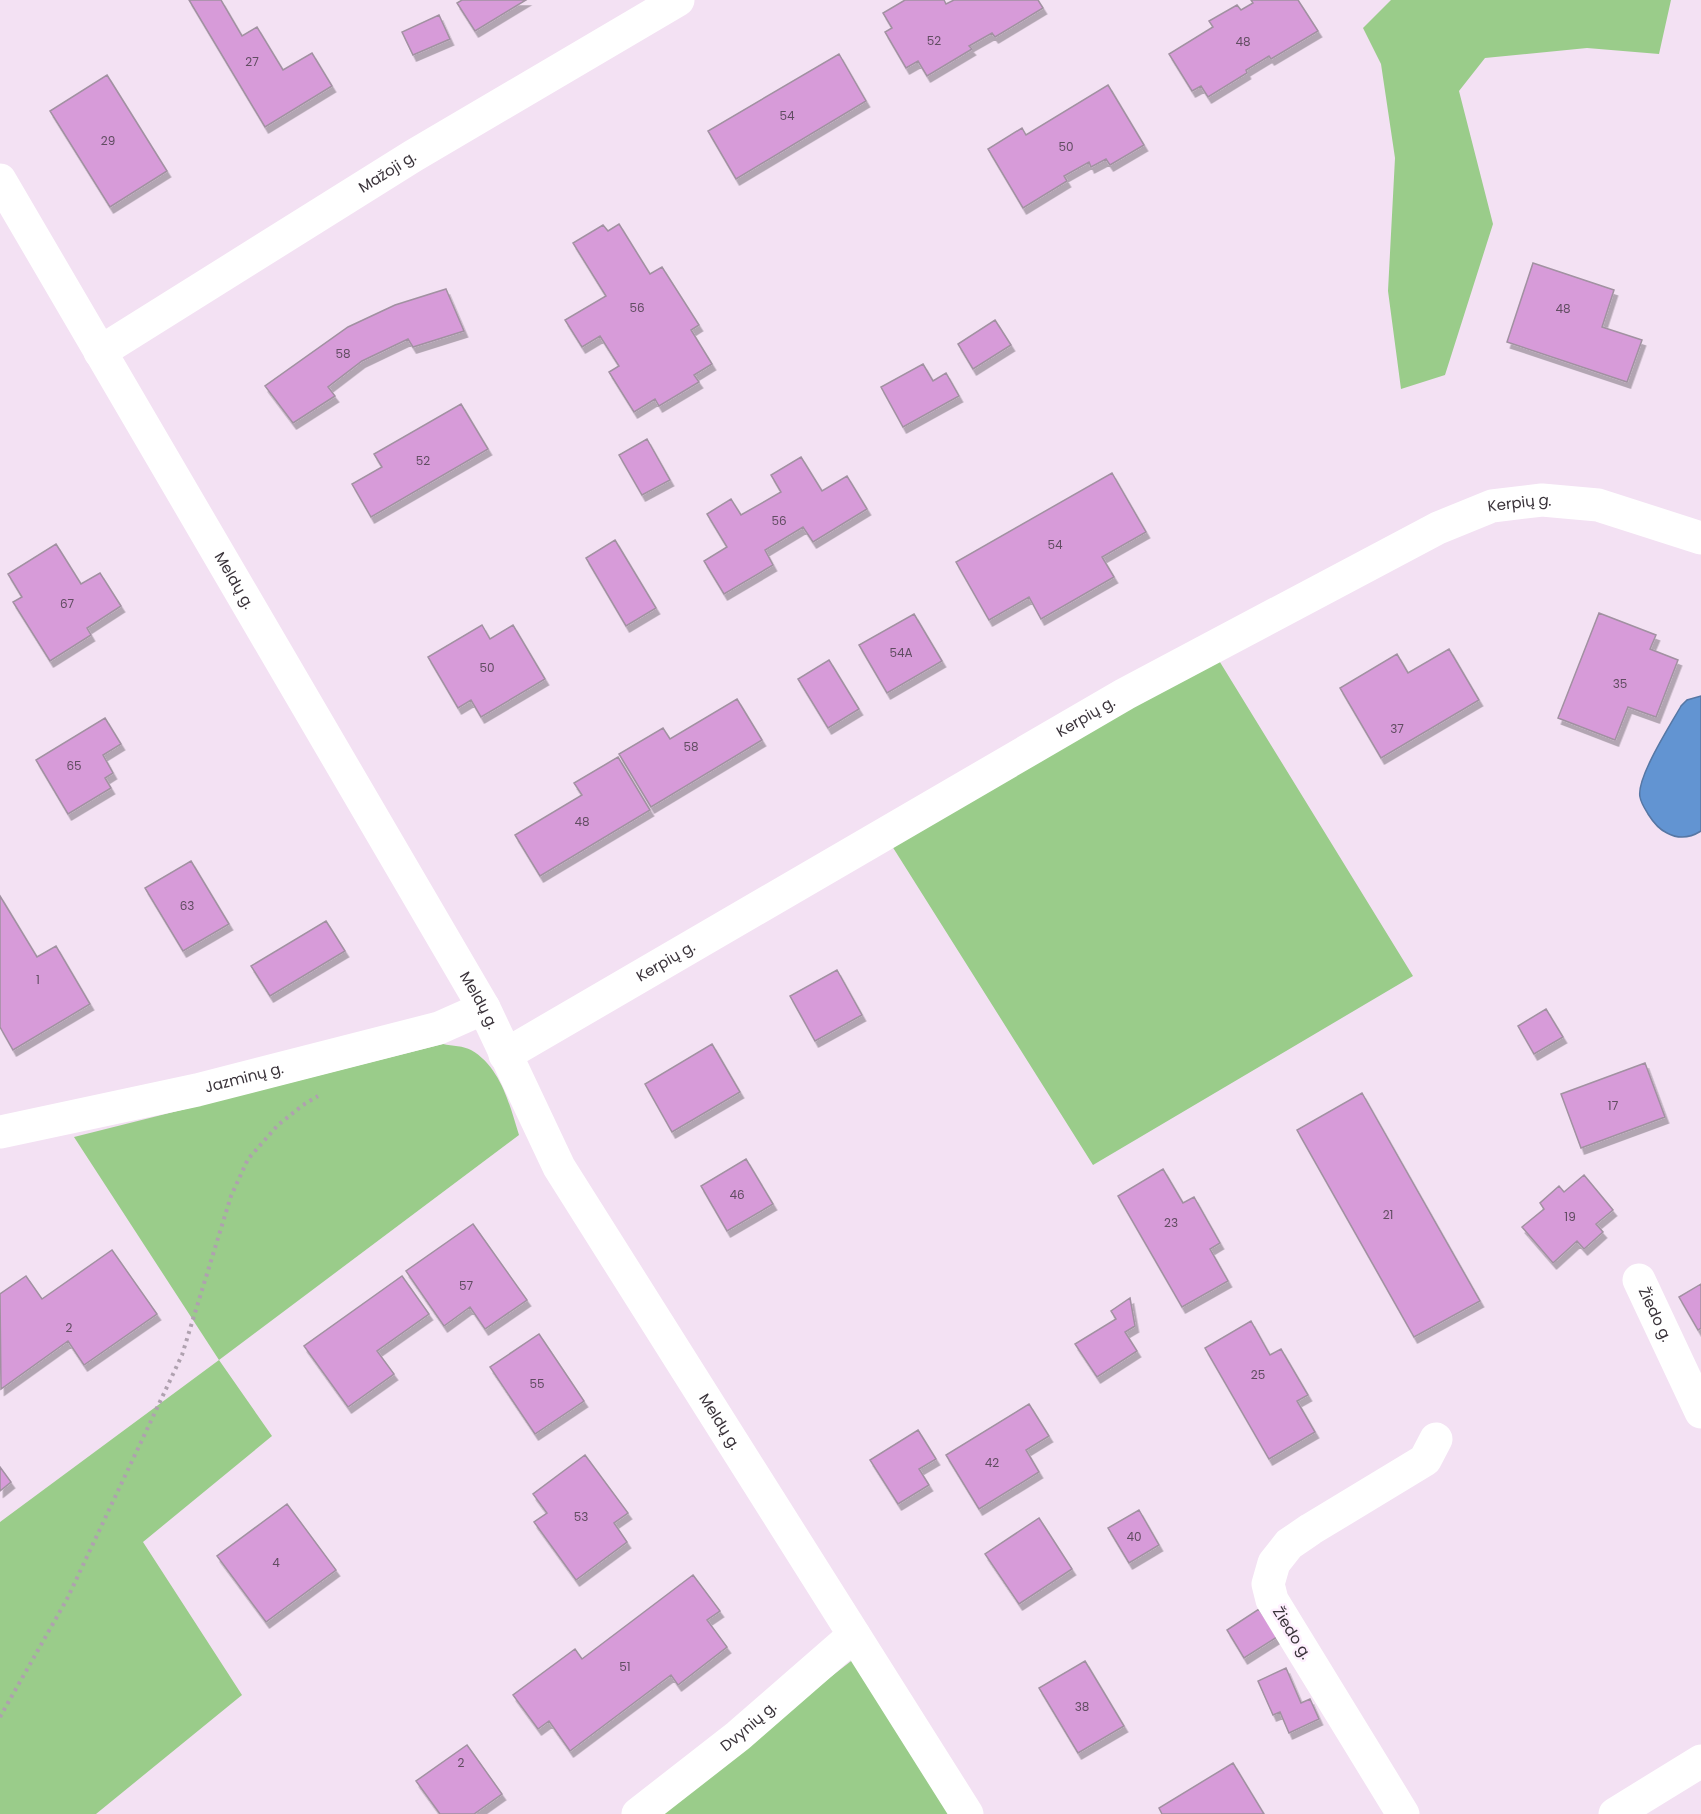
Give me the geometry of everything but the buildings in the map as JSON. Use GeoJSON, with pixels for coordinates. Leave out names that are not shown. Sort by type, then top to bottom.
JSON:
{"type":"FeatureCollection","features":[{"type":"Feature","properties":{"kind":"street","name":"Mažoji g."},"geometry":{"type":"LineString","coordinates":[[100,352],[412,157],[678,0]]}},
{"type":"Feature","properties":{"kind":"street","name":"Meldų g."},"geometry":{"type":"LineString","coordinates":[[0,180],[484,1008],[559,1167],[967,1814]]}},
{"type":"Feature","properties":{"kind":"street","name":"Kerpių g."},"geometry":{"type":"LineString","coordinates":[[505,1055],[1125,694],[1438,528],[1492,506],[1542,500],[1598,506],[1701,538]]}},
{"type":"Feature","properties":{"kind":"street","name":"Jazminų g."},"geometry":{"type":"LineString","coordinates":[[0,1132],[197,1090],[439,1028],[484,1008]]}},
{"type":"Feature","properties":{"kind":"street","name":"Žiedo g."},"geometry":{"type":"LineString","coordinates":[[1639,1280],[1701,1412]]}},
{"type":"Feature","properties":{"kind":"street","name":"Žiedo g."},"geometry":{"type":"LineString","coordinates":[[1403,1814],[1272,1600],[1268,1584],[1274,1563],[1289,1545],[1311,1528],[1425,1460],[1436,1438]]}},
{"type":"Feature","properties":{"kind":"street","name":"Dvynių g."},"geometry":{"type":"LineString","coordinates":[[638,1814],[738,1736],[854,1635]]}},
{"type":"Feature","properties":{"kind":"street"},"geometry":{"type":"LineString","coordinates":[[1615,1814],[1701,1761]]}},
{"type":"Feature","properties":{"kind":"path"},"geometry":{"type":"LineString","coordinates":[[0,1717],[67,1599],[182,1355],[231,1196],[248,1159],[278,1125],[303,1105],[323,1094]]}},
{"type":"Feature","properties":{"kind":"green space"},"geometry":{"type":"Polygon","coordinates":[[[1391,0],[1671,0],[1659,54],[1587,48],[1485,58],[1459,91],[1493,224],[1445,375],[1401,389],[1388,291],[1395,158],[1381,64],[1363,28],[1391,0]]]}},
{"type":"Feature","properties":{"kind":"green space"},"geometry":{"type":"Polygon","coordinates":[[[1215,654],[1413,976],[1093,1165],[892,846],[1215,654]]]}},
{"type":"Feature","properties":{"kind":"green space"},"geometry":{"type":"Polygon","coordinates":[[[443,1044],[471,1050],[481,1057],[490,1066],[503,1088],[519,1135],[219,1360],[74,1137],[443,1044]]]}},
{"type":"Feature","properties":{"kind":"green space"},"geometry":{"type":"Polygon","coordinates":[[[219,1360],[272,1436],[143,1542],[242,1695],[96,1814],[0,1814],[0,1522],[219,1360]]]}},
{"type":"Feature","properties":{"kind":"green space"},"geometry":{"type":"Polygon","coordinates":[[[855,1658],[950,1814],[655,1814],[855,1658]]]}},
{"type":"Feature","properties":{"kind":"water"},"geometry":{"type":"Polygon","coordinates":[[[1701,696],[1701,831],[1680,837],[1667,833],[1656,825],[1644,808],[1640,788],[1655,751],[1681,706],[1687,700],[1701,696]]]}}]}
